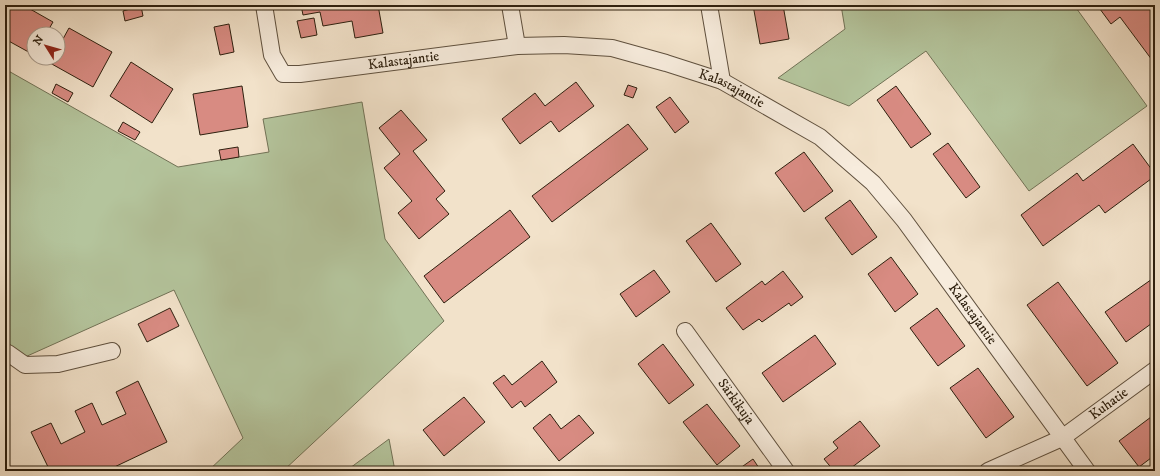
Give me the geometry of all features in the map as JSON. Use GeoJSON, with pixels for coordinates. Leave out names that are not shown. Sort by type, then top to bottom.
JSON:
{"type":"FeatureCollection","features":[{"type":"Feature","properties":{"kind":"street","name":"Kalastajantie"},"geometry":{"type":"LineString","coordinates":[[264,5],[272,56],[283,74],[300,74],[517,46],[564,45],[612,48],[722,81],[820,137],[872,183],[904,220],[1087,471]]}},
{"type":"Feature","properties":{"kind":"street"},"geometry":{"type":"LineString","coordinates":[[510,5],[517,46]]}},
{"type":"Feature","properties":{"kind":"street"},"geometry":{"type":"LineString","coordinates":[[709,5],[722,81]]}},
{"type":"Feature","properties":{"kind":"street","name":"Särkikuja"},"geometry":{"type":"LineString","coordinates":[[686,331],[786,471]]}},
{"type":"Feature","properties":{"kind":"street"},"geometry":{"type":"LineString","coordinates":[[5,353],[8,353],[25,365],[58,364],[112,352]]}},
{"type":"Feature","properties":{"kind":"street","name":"Kuhatie"},"geometry":{"type":"LineString","coordinates":[[988,471],[1062,438],[1155,370]]}},
{"type":"Feature","properties":{"kind":"green space"},"geometry":{"type":"Polygon","coordinates":[[[841,5],[1074,5],[1147,106],[1029,191],[926,51],[849,106],[778,78],[845,29],[841,5]]]}},
{"type":"Feature","properties":{"kind":"green space"},"geometry":{"type":"Polygon","coordinates":[[[5,69],[178,167],[269,152],[263,119],[362,102],[385,239],[444,321],[283,471],[208,471],[243,438],[174,290],[5,366],[5,69]]]}},
{"type":"Feature","properties":{"kind":"green space"},"geometry":{"type":"Polygon","coordinates":[[[389,439],[395,471],[346,471],[389,439]]]}},
{"type":"Feature","properties":{"kind":"building"},"geometry":{"type":"Polygon","coordinates":[[[5,5],[23,5],[53,22],[51,26],[26,26],[26,51],[5,39],[5,5]]]}},
{"type":"Feature","properties":{"kind":"building"},"geometry":{"type":"Polygon","coordinates":[[[301,5],[371,5],[371,7],[378,5],[383,33],[355,38],[352,21],[323,26],[320,12],[303,15],[301,5]]]}},
{"type":"Feature","properties":{"kind":"building"},"geometry":{"type":"Polygon","coordinates":[[[753,5],[783,5],[789,39],[760,44],[753,5]]]}},
{"type":"Feature","properties":{"kind":"building"},"geometry":{"type":"Polygon","coordinates":[[[1097,5],[1151,5],[1155,10],[1155,64],[1120,17],[1111,24],[1097,5]]]}},
{"type":"Feature","properties":{"kind":"building"},"geometry":{"type":"Polygon","coordinates":[[[141,6],[143,16],[125,21],[123,11],[141,6]]]}},
{"type":"Feature","properties":{"kind":"building"},"geometry":{"type":"Polygon","coordinates":[[[314,18],[317,35],[301,38],[297,21],[314,18]]]}},
{"type":"Feature","properties":{"kind":"building"},"geometry":{"type":"Polygon","coordinates":[[[229,24],[234,52],[220,55],[214,27],[229,24]]]}},
{"type":"Feature","properties":{"kind":"building"},"geometry":{"type":"Polygon","coordinates":[[[69,28],[112,52],[93,87],[55,66],[66,66],[66,33],[69,28]]]}},
{"type":"Feature","properties":{"kind":"building"},"geometry":{"type":"Polygon","coordinates":[[[131,62],[173,89],[152,123],[110,96],[131,62]]]}},
{"type":"Feature","properties":{"kind":"building"},"geometry":{"type":"Polygon","coordinates":[[[576,82],[594,106],[559,132],[551,121],[520,144],[502,119],[535,93],[545,106],[576,82]]]}},
{"type":"Feature","properties":{"kind":"building"},"geometry":{"type":"Polygon","coordinates":[[[56,84],[73,93],[68,102],[52,93],[56,84]]]}},
{"type":"Feature","properties":{"kind":"building"},"geometry":{"type":"Polygon","coordinates":[[[628,85],[637,88],[633,98],[624,95],[628,85]]]}},
{"type":"Feature","properties":{"kind":"building"},"geometry":{"type":"Polygon","coordinates":[[[242,86],[248,127],[200,135],[193,94],[242,86]]]}},
{"type":"Feature","properties":{"kind":"building"},"geometry":{"type":"Polygon","coordinates":[[[896,86],[931,134],[911,148],[877,100],[896,86]]]}},
{"type":"Feature","properties":{"kind":"building"},"geometry":{"type":"Polygon","coordinates":[[[670,97],[689,122],[675,133],[656,107],[670,97]]]}},
{"type":"Feature","properties":{"kind":"building"},"geometry":{"type":"Polygon","coordinates":[[[401,110],[427,140],[413,151],[445,191],[436,199],[449,214],[419,239],[398,213],[412,201],[384,168],[400,154],[379,128],[401,110]]]}},
{"type":"Feature","properties":{"kind":"building"},"geometry":{"type":"Polygon","coordinates":[[[123,122],[140,132],[135,140],[118,131],[123,122]]]}},
{"type":"Feature","properties":{"kind":"building"},"geometry":{"type":"Polygon","coordinates":[[[628,124],[648,149],[552,222],[532,196],[628,124]]]}},
{"type":"Feature","properties":{"kind":"building"},"geometry":{"type":"Polygon","coordinates":[[[948,143],[980,187],[966,198],[933,154],[948,143]]]}},
{"type":"Feature","properties":{"kind":"building"},"geometry":{"type":"Polygon","coordinates":[[[1133,144],[1155,176],[1105,213],[1099,205],[1043,246],[1021,215],[1077,173],[1083,181],[1133,144]]]}},
{"type":"Feature","properties":{"kind":"building"},"geometry":{"type":"Polygon","coordinates":[[[238,147],[239,157],[221,160],[219,150],[238,147]]]}},
{"type":"Feature","properties":{"kind":"building"},"geometry":{"type":"Polygon","coordinates":[[[804,152],[833,191],[804,212],[775,173],[804,152]]]}},
{"type":"Feature","properties":{"kind":"building"},"geometry":{"type":"Polygon","coordinates":[[[850,200],[877,237],[852,255],[825,218],[850,200]]]}},
{"type":"Feature","properties":{"kind":"building"},"geometry":{"type":"Polygon","coordinates":[[[510,210],[530,237],[444,303],[424,276],[510,210]]]}},
{"type":"Feature","properties":{"kind":"building"},"geometry":{"type":"Polygon","coordinates":[[[711,223],[741,264],[716,282],[686,241],[711,223]]]}},
{"type":"Feature","properties":{"kind":"building"},"geometry":{"type":"Polygon","coordinates":[[[891,257],[918,294],[895,312],[868,274],[891,257]]]}},
{"type":"Feature","properties":{"kind":"building"},"geometry":{"type":"Polygon","coordinates":[[[654,270],[670,292],[636,317],[620,294],[654,270]]]}},
{"type":"Feature","properties":{"kind":"building"},"geometry":{"type":"Polygon","coordinates":[[[783,271],[803,297],[791,306],[789,303],[762,322],[759,319],[743,330],[726,308],[762,281],[765,285],[783,271]]]}},
{"type":"Feature","properties":{"kind":"building"},"geometry":{"type":"Polygon","coordinates":[[[1155,277],[1155,321],[1126,342],[1105,312],[1155,277]]]}},
{"type":"Feature","properties":{"kind":"building"},"geometry":{"type":"Polygon","coordinates":[[[1058,282],[1118,363],[1087,386],[1027,305],[1058,282]]]}},
{"type":"Feature","properties":{"kind":"building"},"geometry":{"type":"Polygon","coordinates":[[[170,308],[179,326],[147,342],[138,324],[170,308]]]}},
{"type":"Feature","properties":{"kind":"building"},"geometry":{"type":"Polygon","coordinates":[[[937,308],[965,346],[938,366],[910,328],[937,308]]]}},
{"type":"Feature","properties":{"kind":"building"},"geometry":{"type":"Polygon","coordinates":[[[815,335],[836,364],[783,402],[762,373],[815,335]]]}},
{"type":"Feature","properties":{"kind":"building"},"geometry":{"type":"Polygon","coordinates":[[[663,344],[694,385],[669,404],[638,364],[663,344]]]}},
{"type":"Feature","properties":{"kind":"building"},"geometry":{"type":"Polygon","coordinates":[[[542,361],[557,382],[525,407],[521,401],[512,408],[493,383],[504,375],[512,385],[542,361]]]}},
{"type":"Feature","properties":{"kind":"building"},"geometry":{"type":"Polygon","coordinates":[[[978,368],[1014,417],[986,438],[950,388],[978,368]]]}},
{"type":"Feature","properties":{"kind":"building"},"geometry":{"type":"Polygon","coordinates":[[[138,381],[167,442],[106,471],[50,471],[31,432],[51,423],[61,444],[85,432],[75,411],[92,403],[102,425],[126,414],[116,392],[138,381]]]}},
{"type":"Feature","properties":{"kind":"building"},"geometry":{"type":"Polygon","coordinates":[[[464,397],[485,422],[444,456],[423,430],[464,397]]]}},
{"type":"Feature","properties":{"kind":"building"},"geometry":{"type":"Polygon","coordinates":[[[707,404],[740,446],[717,465],[683,422],[707,404]]]}},
{"type":"Feature","properties":{"kind":"building"},"geometry":{"type":"Polygon","coordinates":[[[550,414],[561,429],[579,415],[594,433],[559,461],[533,428],[550,414]]]}},
{"type":"Feature","properties":{"kind":"building"},"geometry":{"type":"Polygon","coordinates":[[[1155,414],[1155,455],[1139,467],[1119,441],[1155,414]]]}},
{"type":"Feature","properties":{"kind":"building"},"geometry":{"type":"Polygon","coordinates":[[[860,421],[880,446],[851,468],[853,471],[834,471],[824,459],[838,448],[833,442],[860,421]]]}},
{"type":"Feature","properties":{"kind":"building"},"geometry":{"type":"Polygon","coordinates":[[[753,459],[761,471],[736,471],[753,459]]]}}]}
